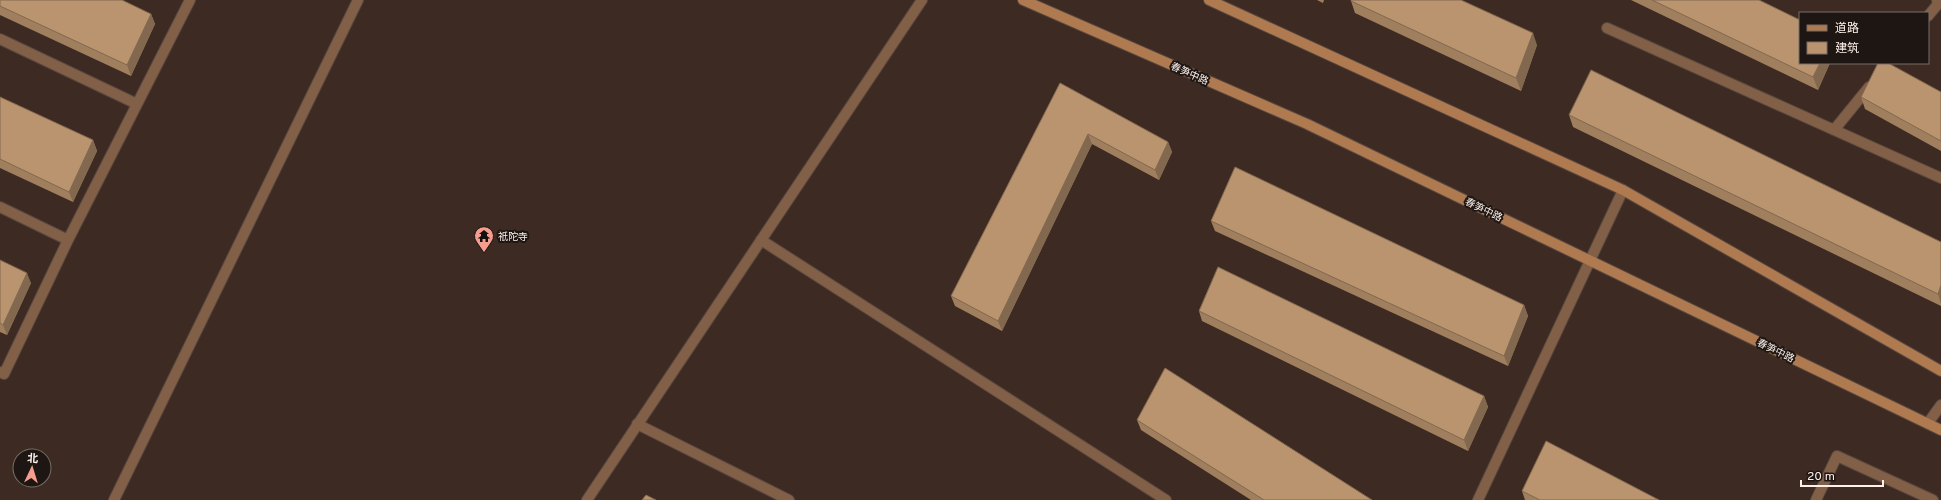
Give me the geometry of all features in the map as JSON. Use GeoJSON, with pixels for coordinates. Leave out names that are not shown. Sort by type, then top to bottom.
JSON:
{"type":"FeatureCollection","features":[{"type":"Feature","properties":{"kind":"main road","name":"春笋中路"},"geometry":{"type":"LineString","coordinates":[[1023,0],[1307,124],[1941,430]]}},
{"type":"Feature","properties":{"kind":"main road"},"geometry":{"type":"LineString","coordinates":[[1209,0],[1623,190],[1941,371]]}},
{"type":"Feature","properties":{"kind":"street"},"geometry":{"type":"LineString","coordinates":[[1,376],[68,240],[190,0]]}},
{"type":"Feature","properties":{"kind":"street"},"geometry":{"type":"LineString","coordinates":[[114,500],[358,0]]}},
{"type":"Feature","properties":{"kind":"street"},"geometry":{"type":"LineString","coordinates":[[586,500],[922,0]]}},
{"type":"Feature","properties":{"kind":"street"},"geometry":{"type":"LineString","coordinates":[[1929,15],[1939,3]]}},
{"type":"Feature","properties":{"kind":"street"},"geometry":{"type":"LineString","coordinates":[[1607,28],[1941,178]]}},
{"type":"Feature","properties":{"kind":"street"},"geometry":{"type":"LineString","coordinates":[[0,39],[137,104]]}},
{"type":"Feature","properties":{"kind":"street"},"geometry":{"type":"LineString","coordinates":[[1834,130],[1874,81]]}},
{"type":"Feature","properties":{"kind":"street"},"geometry":{"type":"LineString","coordinates":[[1478,500],[1623,190]]}},
{"type":"Feature","properties":{"kind":"street"},"geometry":{"type":"LineString","coordinates":[[0,207],[68,240]]}},
{"type":"Feature","properties":{"kind":"street"},"geometry":{"type":"LineString","coordinates":[[761,240],[1166,500]]}},
{"type":"Feature","properties":{"kind":"street"},"geometry":{"type":"LineString","coordinates":[[1928,423],[1941,404]]}},
{"type":"Feature","properties":{"kind":"street"},"geometry":{"type":"LineString","coordinates":[[637,424],[789,500]]}},
{"type":"Feature","properties":{"kind":"street"},"geometry":{"type":"LineString","coordinates":[[1816,500],[1837,456],[1933,500]]}},
{"type":"Feature","properties":{"kind":"building"},"geometry":{"type":"Polygon","coordinates":[[[0,0],[122,0],[151,14],[127,65],[0,6],[0,0]]]}},
{"type":"Feature","properties":{"kind":"building"},"geometry":{"type":"Polygon","coordinates":[[[1351,0],[1461,0],[1533,33],[1516,78],[1351,0]]]}},
{"type":"Feature","properties":{"kind":"building"},"geometry":{"type":"Polygon","coordinates":[[[1652,0],[1759,0],[1799,20],[1799,64],[1820,64],[1813,77],[1652,0]]]}},
{"type":"Feature","properties":{"kind":"building"},"geometry":{"type":"Polygon","coordinates":[[[1878,64],[1890,64],[1941,92],[1941,141],[1861,97],[1878,64]]]}},
{"type":"Feature","properties":{"kind":"building"},"geometry":{"type":"Polygon","coordinates":[[[1591,70],[1941,242],[1941,285],[1938,294],[1569,115],[1591,70]]]}},
{"type":"Feature","properties":{"kind":"building"},"geometry":{"type":"Polygon","coordinates":[[[1060,83],[1168,142],[1155,170],[1088,134],[998,321],[951,296],[1060,83]]]}},
{"type":"Feature","properties":{"kind":"building"},"geometry":{"type":"Polygon","coordinates":[[[0,97],[93,140],[69,192],[0,159],[0,97]]]}},
{"type":"Feature","properties":{"kind":"building"},"geometry":{"type":"Polygon","coordinates":[[[1235,167],[1524,305],[1504,356],[1211,221],[1235,167]]]}},
{"type":"Feature","properties":{"kind":"building"},"geometry":{"type":"Polygon","coordinates":[[[0,260],[27,273],[3,325],[0,323],[0,260]]]}},
{"type":"Feature","properties":{"kind":"building"},"geometry":{"type":"Polygon","coordinates":[[[1218,267],[1484,396],[1464,440],[1199,311],[1218,267]]]}},
{"type":"Feature","properties":{"kind":"building"},"geometry":{"type":"Polygon","coordinates":[[[1165,368],[1372,500],[1264,500],[1137,420],[1165,368]]]}},
{"type":"Feature","properties":{"kind":"building"},"geometry":{"type":"Polygon","coordinates":[[[1546,441],[1659,500],[1540,500],[1522,491],[1546,441]]]}},
{"type":"Feature","properties":{"kind":"building"},"geometry":{"type":"Polygon","coordinates":[[[646,495],[656,500],[642,500],[646,495]]]}},
{"type":"Feature","properties":{"kind":"place","name":"祇陀寺"},"geometry":{"type":"Point","coordinates":[484,253]}}]}
